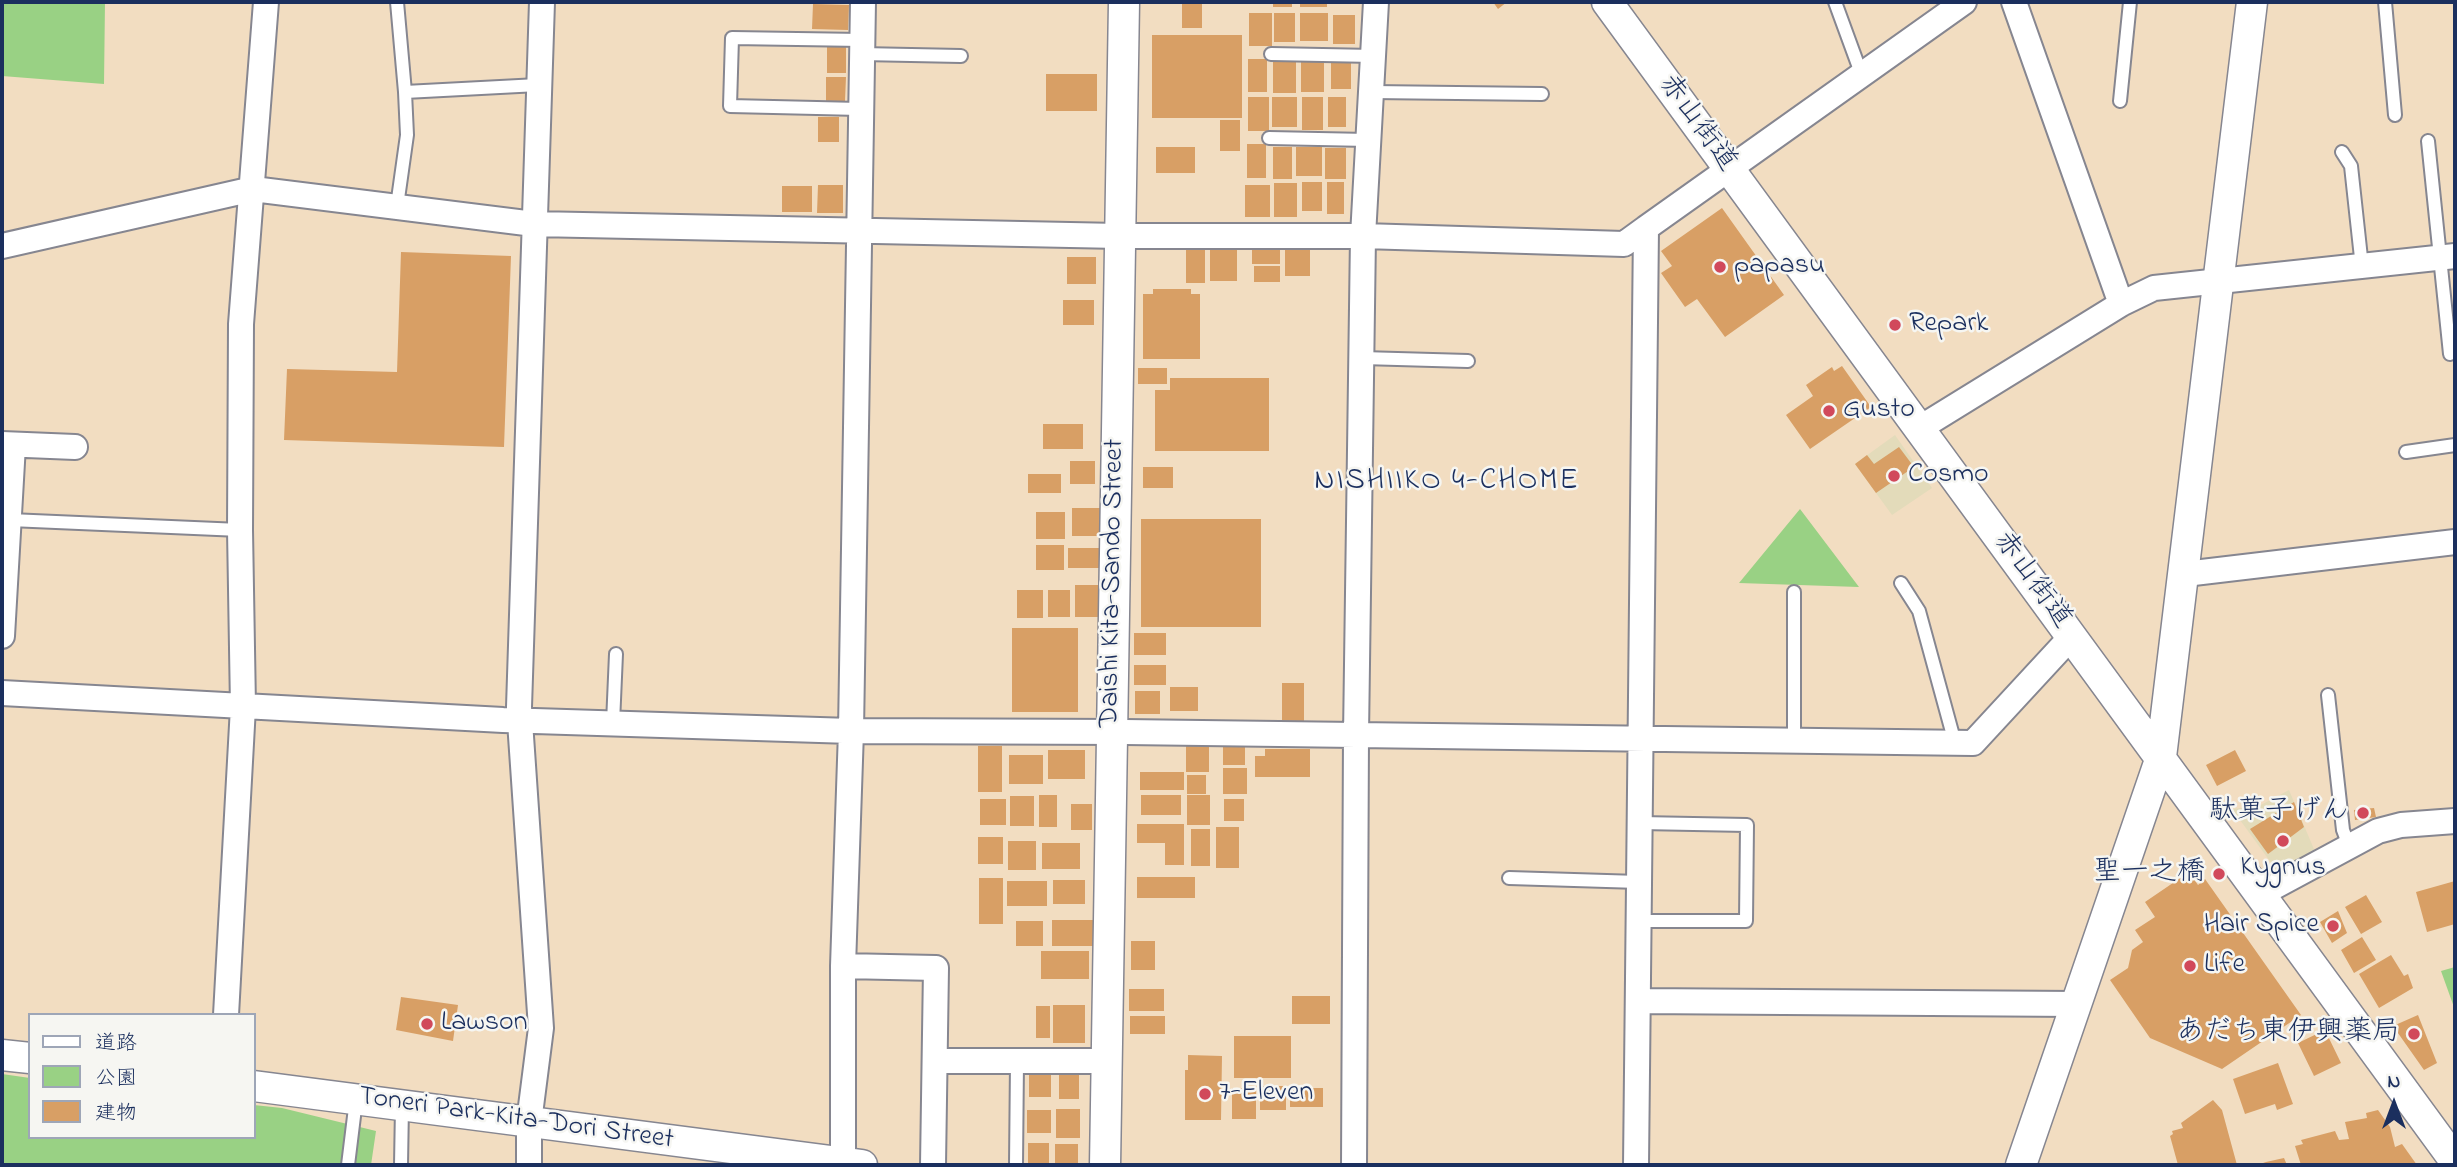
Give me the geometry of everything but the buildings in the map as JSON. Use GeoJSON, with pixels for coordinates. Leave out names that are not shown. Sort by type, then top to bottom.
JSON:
{"type":"FeatureCollection","features":[{"type":"Feature","properties":{"kind":"street"},"geometry":{"type":"LineString","coordinates":[[226,1013],[243,707],[241,324],[254,189],[266,2]]}},
{"type":"Feature","properties":{"kind":"street"},"geometry":{"type":"LineString","coordinates":[[529,1165],[529,1122],[541,1028],[519,720],[542,2]]}},
{"type":"Feature","properties":{"kind":"street"},"geometry":{"type":"LineString","coordinates":[[849,1164],[843,966],[851,732],[863,2]]}},
{"type":"Feature","properties":{"kind":"street","name":"Daishi Kita-Sando Street"},"geometry":{"type":"LineString","coordinates":[[1105,1165],[1124,2]]}},
{"type":"Feature","properties":{"kind":"street"},"geometry":{"type":"LineString","coordinates":[[1354,1165],[1356,735],[1363,236],[1376,2]]}},
{"type":"Feature","properties":{"kind":"street","name":"赤山街道"},"geometry":{"type":"LineString","coordinates":[[1607,2],[2455,1161]]}},
{"type":"Feature","properties":{"kind":"street"},"geometry":{"type":"LineString","coordinates":[[2,246],[254,189],[534,224],[1119,236],[1363,236],[1624,244],[1727,168],[1964,2]]}},
{"type":"Feature","properties":{"kind":"street"},"geometry":{"type":"LineString","coordinates":[[2014,2],[2121,304]]}},
{"type":"Feature","properties":{"kind":"street"},"geometry":{"type":"LineString","coordinates":[[2021,1165],[2161,757],[2252,2]]}},
{"type":"Feature","properties":{"kind":"street"},"geometry":{"type":"LineString","coordinates":[[1636,1165],[1646,228]]}},
{"type":"Feature","properties":{"kind":"street"},"geometry":{"type":"LineString","coordinates":[[1920,428],[2121,304],[2154,288],[2448,257]]}},
{"type":"Feature","properties":{"kind":"street"},"geometry":{"type":"LineString","coordinates":[[2,636],[10,520],[8,444],[75,447]]}},
{"type":"Feature","properties":{"kind":"street"},"geometry":{"type":"LineString","coordinates":[[2185,574],[2455,542]]}},
{"type":"Feature","properties":{"kind":"street"},"geometry":{"type":"LineString","coordinates":[[2,693],[519,720],[851,732],[1111,732],[1973,743],[2071,637]]}},
{"type":"Feature","properties":{"kind":"street"},"geometry":{"type":"LineString","coordinates":[[2262,894],[2378,831],[2401,825],[2455,821]]}},
{"type":"Feature","properties":{"kind":"street"},"geometry":{"type":"LineString","coordinates":[[843,966],[936,968],[933,1165]]}},
{"type":"Feature","properties":{"kind":"street"},"geometry":{"type":"LineString","coordinates":[[1638,1001],[2077,1004]]}},
{"type":"Feature","properties":{"kind":"street"},"geometry":{"type":"LineString","coordinates":[[2,1055],[28,1058]]}},
{"type":"Feature","properties":{"kind":"street"},"geometry":{"type":"LineString","coordinates":[[935,1061],[1106,1061]]}},
{"type":"Feature","properties":{"kind":"street","name":"Toneri Park-Kita-Dori Street"},"geometry":{"type":"LineString","coordinates":[[256,1086],[849,1164]]}},
{"type":"Feature","properties":{"kind":"lane"},"geometry":{"type":"LineString","coordinates":[[397,2],[407,135],[397,206]]}},
{"type":"Feature","properties":{"kind":"lane"},"geometry":{"type":"LineString","coordinates":[[1835,2],[1861,73]]}},
{"type":"Feature","properties":{"kind":"lane"},"geometry":{"type":"LineString","coordinates":[[2120,101],[2130,2]]}},
{"type":"Feature","properties":{"kind":"lane"},"geometry":{"type":"LineString","coordinates":[[2385,2],[2395,115]]}},
{"type":"Feature","properties":{"kind":"lane"},"geometry":{"type":"LineString","coordinates":[[860,109],[730,106],[732,37],[961,56]]}},
{"type":"Feature","properties":{"kind":"lane"},"geometry":{"type":"LineString","coordinates":[[1271,54],[1374,56]]}},
{"type":"Feature","properties":{"kind":"lane"},"geometry":{"type":"LineString","coordinates":[[405,92],[538,85]]}},
{"type":"Feature","properties":{"kind":"lane"},"geometry":{"type":"LineString","coordinates":[[1372,92],[1542,94]]}},
{"type":"Feature","properties":{"kind":"lane"},"geometry":{"type":"LineString","coordinates":[[1269,138],[1368,140]]}},
{"type":"Feature","properties":{"kind":"lane"},"geometry":{"type":"LineString","coordinates":[[2428,141],[2448,257],[2451,354]]}},
{"type":"Feature","properties":{"kind":"lane"},"geometry":{"type":"LineString","coordinates":[[2342,152],[2351,166],[2362,267]]}},
{"type":"Feature","properties":{"kind":"lane"},"geometry":{"type":"LineString","coordinates":[[1362,358],[1468,361]]}},
{"type":"Feature","properties":{"kind":"lane"},"geometry":{"type":"LineString","coordinates":[[2406,452],[2455,446]]}},
{"type":"Feature","properties":{"kind":"lane"},"geometry":{"type":"LineString","coordinates":[[10,520],[240,530]]}},
{"type":"Feature","properties":{"kind":"lane"},"geometry":{"type":"LineString","coordinates":[[1901,583],[1919,611],[1955,743]]}},
{"type":"Feature","properties":{"kind":"lane"},"geometry":{"type":"LineString","coordinates":[[1794,592],[1794,742]]}},
{"type":"Feature","properties":{"kind":"lane"},"geometry":{"type":"LineString","coordinates":[[613,723],[616,654]]}},
{"type":"Feature","properties":{"kind":"lane"},"geometry":{"type":"LineString","coordinates":[[2328,695],[2343,830],[2349,846]]}},
{"type":"Feature","properties":{"kind":"lane"},"geometry":{"type":"LineString","coordinates":[[1639,921],[1746,921],[1747,825],[1640,823]]}},
{"type":"Feature","properties":{"kind":"lane"},"geometry":{"type":"LineString","coordinates":[[1509,877],[1639,882]]}},
{"type":"Feature","properties":{"kind":"lane"},"geometry":{"type":"LineString","coordinates":[[1016,1165],[1017,1062]]}},
{"type":"Feature","properties":{"kind":"lane"},"geometry":{"type":"LineString","coordinates":[[348,1165],[356,1098]]}},
{"type":"Feature","properties":{"kind":"lane"},"geometry":{"type":"LineString","coordinates":[[401,1165],[402,1105]]}},
{"type":"Feature","properties":{"kind":"shaded area","name":"Cosmo"},"geometry":{"type":"Polygon","coordinates":[[[1895,435],[1932,488],[1892,515],[1855,464],[1895,435]]]}},
{"type":"Feature","properties":{"kind":"shaded area","name":"Kygnus"},"geometry":{"type":"Polygon","coordinates":[[[2289,790],[2316,854],[2280,875],[2232,809],[2259,806],[2289,790]]]}},
{"type":"Feature","properties":{"kind":"green space"},"geometry":{"type":"Polygon","coordinates":[[[2,2],[105,2],[104,84],[2,76],[2,2]]]}},
{"type":"Feature","properties":{"kind":"green space"},"geometry":{"type":"Polygon","coordinates":[[[1800,509],[1859,587],[1739,583],[1800,509]]]}},
{"type":"Feature","properties":{"kind":"green space"},"geometry":{"type":"Polygon","coordinates":[[[2455,967],[2455,1010],[2441,971],[2455,967]]]}},
{"type":"Feature","properties":{"kind":"green space"},"geometry":{"type":"Polygon","coordinates":[[[2,1074],[28,1078],[28,1139],[256,1139],[256,1105],[282,1108],[376,1131],[371,1165],[2,1165],[2,1074]]]}},
{"type":"Feature","properties":{"kind":"place","name":"papasu"},"geometry":{"type":"Point","coordinates":[1720,267]}},
{"type":"Feature","properties":{"kind":"place","name":"Repark"},"geometry":{"type":"Point","coordinates":[1895,325]}},
{"type":"Feature","properties":{"kind":"place","name":"Gusto"},"geometry":{"type":"Point","coordinates":[1829,411]}},
{"type":"Feature","properties":{"kind":"place","name":"Cosmo"},"geometry":{"type":"Point","coordinates":[1894,476]}},
{"type":"Feature","properties":{"kind":"place","name":"駄菓子げん"},"geometry":{"type":"Point","coordinates":[2363,813]}},
{"type":"Feature","properties":{"kind":"place","name":"Kygnus"},"geometry":{"type":"Point","coordinates":[2283,841]}},
{"type":"Feature","properties":{"kind":"place","name":"聖一之橋"},"geometry":{"type":"Point","coordinates":[2219,874]}},
{"type":"Feature","properties":{"kind":"place","name":"Hair Spice"},"geometry":{"type":"Point","coordinates":[2333,926]}},
{"type":"Feature","properties":{"kind":"place","name":"Life"},"geometry":{"type":"Point","coordinates":[2190,966]}},
{"type":"Feature","properties":{"kind":"place","name":"Lawson"},"geometry":{"type":"Point","coordinates":[427,1024]}},
{"type":"Feature","properties":{"kind":"place","name":"あだち東伊興薬局"},"geometry":{"type":"Point","coordinates":[2414,1034]}},
{"type":"Feature","properties":{"kind":"place","name":"7-Eleven"},"geometry":{"type":"Point","coordinates":[1205,1094]}},
{"type":"Feature","properties":{"kind":"district","name":"NISHIIKO 4-CHOME"},"geometry":{"type":"Point","coordinates":[1447,483]}}]}
